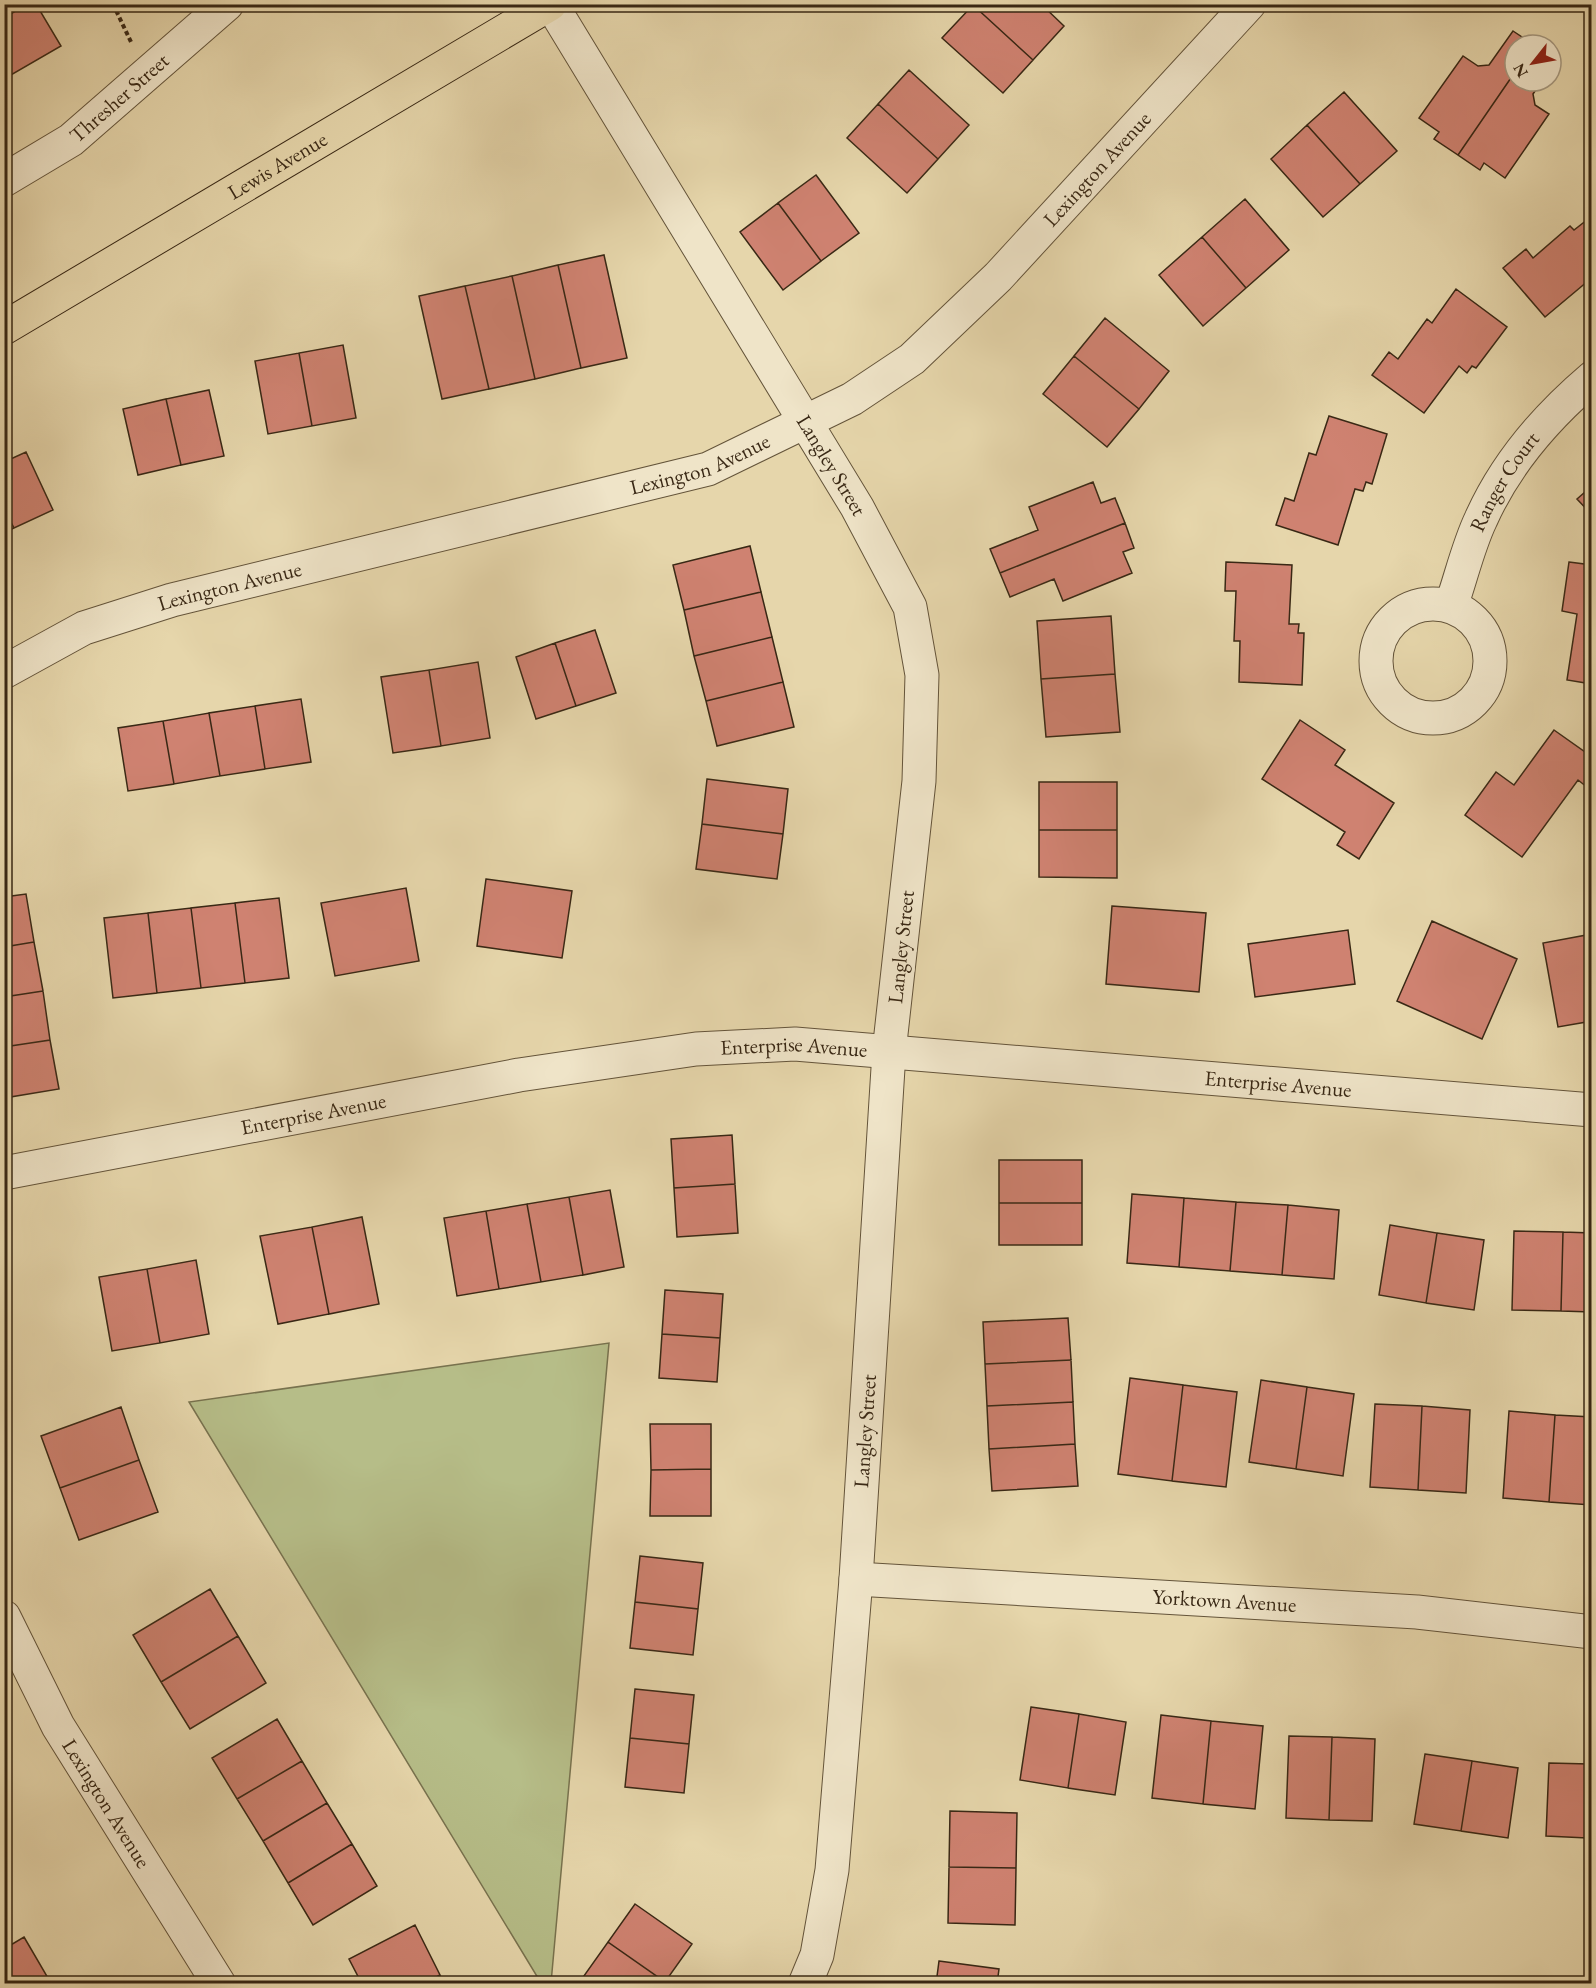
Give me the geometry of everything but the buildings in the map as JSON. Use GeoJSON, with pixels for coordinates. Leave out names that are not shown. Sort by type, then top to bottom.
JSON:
{"type":"FeatureCollection","features":[{"type":"Feature","properties":{"kind":"main road","name":"Lewis Avenue"},"geometry":{"type":"LineString","coordinates":[[4,328],[551,4]]}},
{"type":"Feature","properties":{"kind":"street","name":"Thresher Street"},"geometry":{"type":"LineString","coordinates":[[4,180],[70,140],[227,4]]}},
{"type":"Feature","properties":{"kind":"street","name":"Langley Street"},"geometry":{"type":"LineString","coordinates":[[551,4],[857,507],[910,607],[922,675],[919,781],[889,1052],[856,1579],[832,1870],[817,1955],[805,1983]]}},
{"type":"Feature","properties":{"kind":"street","name":"Lexington Avenue"},"geometry":{"type":"LineString","coordinates":[[4,672],[84,628],[172,600],[708,469],[852,399],[912,359],[998,277],[1249,4]]}},
{"type":"Feature","properties":{"kind":"street","name":"Ranger Court"},"geometry":{"type":"LineString","coordinates":[[1451,606],[1481,519],[1515,458],[1555,409],[1592,378]]}},
{"type":"Feature","properties":{"kind":"street","name":"Enterprise Avenue"},"geometry":{"type":"LineString","coordinates":[[4,1173],[519,1075],[696,1048],[795,1044],[1592,1110]]}},
{"type":"Feature","properties":{"kind":"street","name":"Yorktown Avenue"},"geometry":{"type":"LineString","coordinates":[[856,1579],[1417,1612],[1592,1632]]}},
{"type":"Feature","properties":{"kind":"street","name":"Lexington Avenue"},"geometry":{"type":"LineString","coordinates":[[4,1617],[13,1656],[219,1983]]}},
{"type":"Feature","properties":{"kind":"green space"},"geometry":{"type":"Polygon","coordinates":[[[609,1343],[551,1983],[541,1983],[189,1402],[609,1343]]]}}]}
